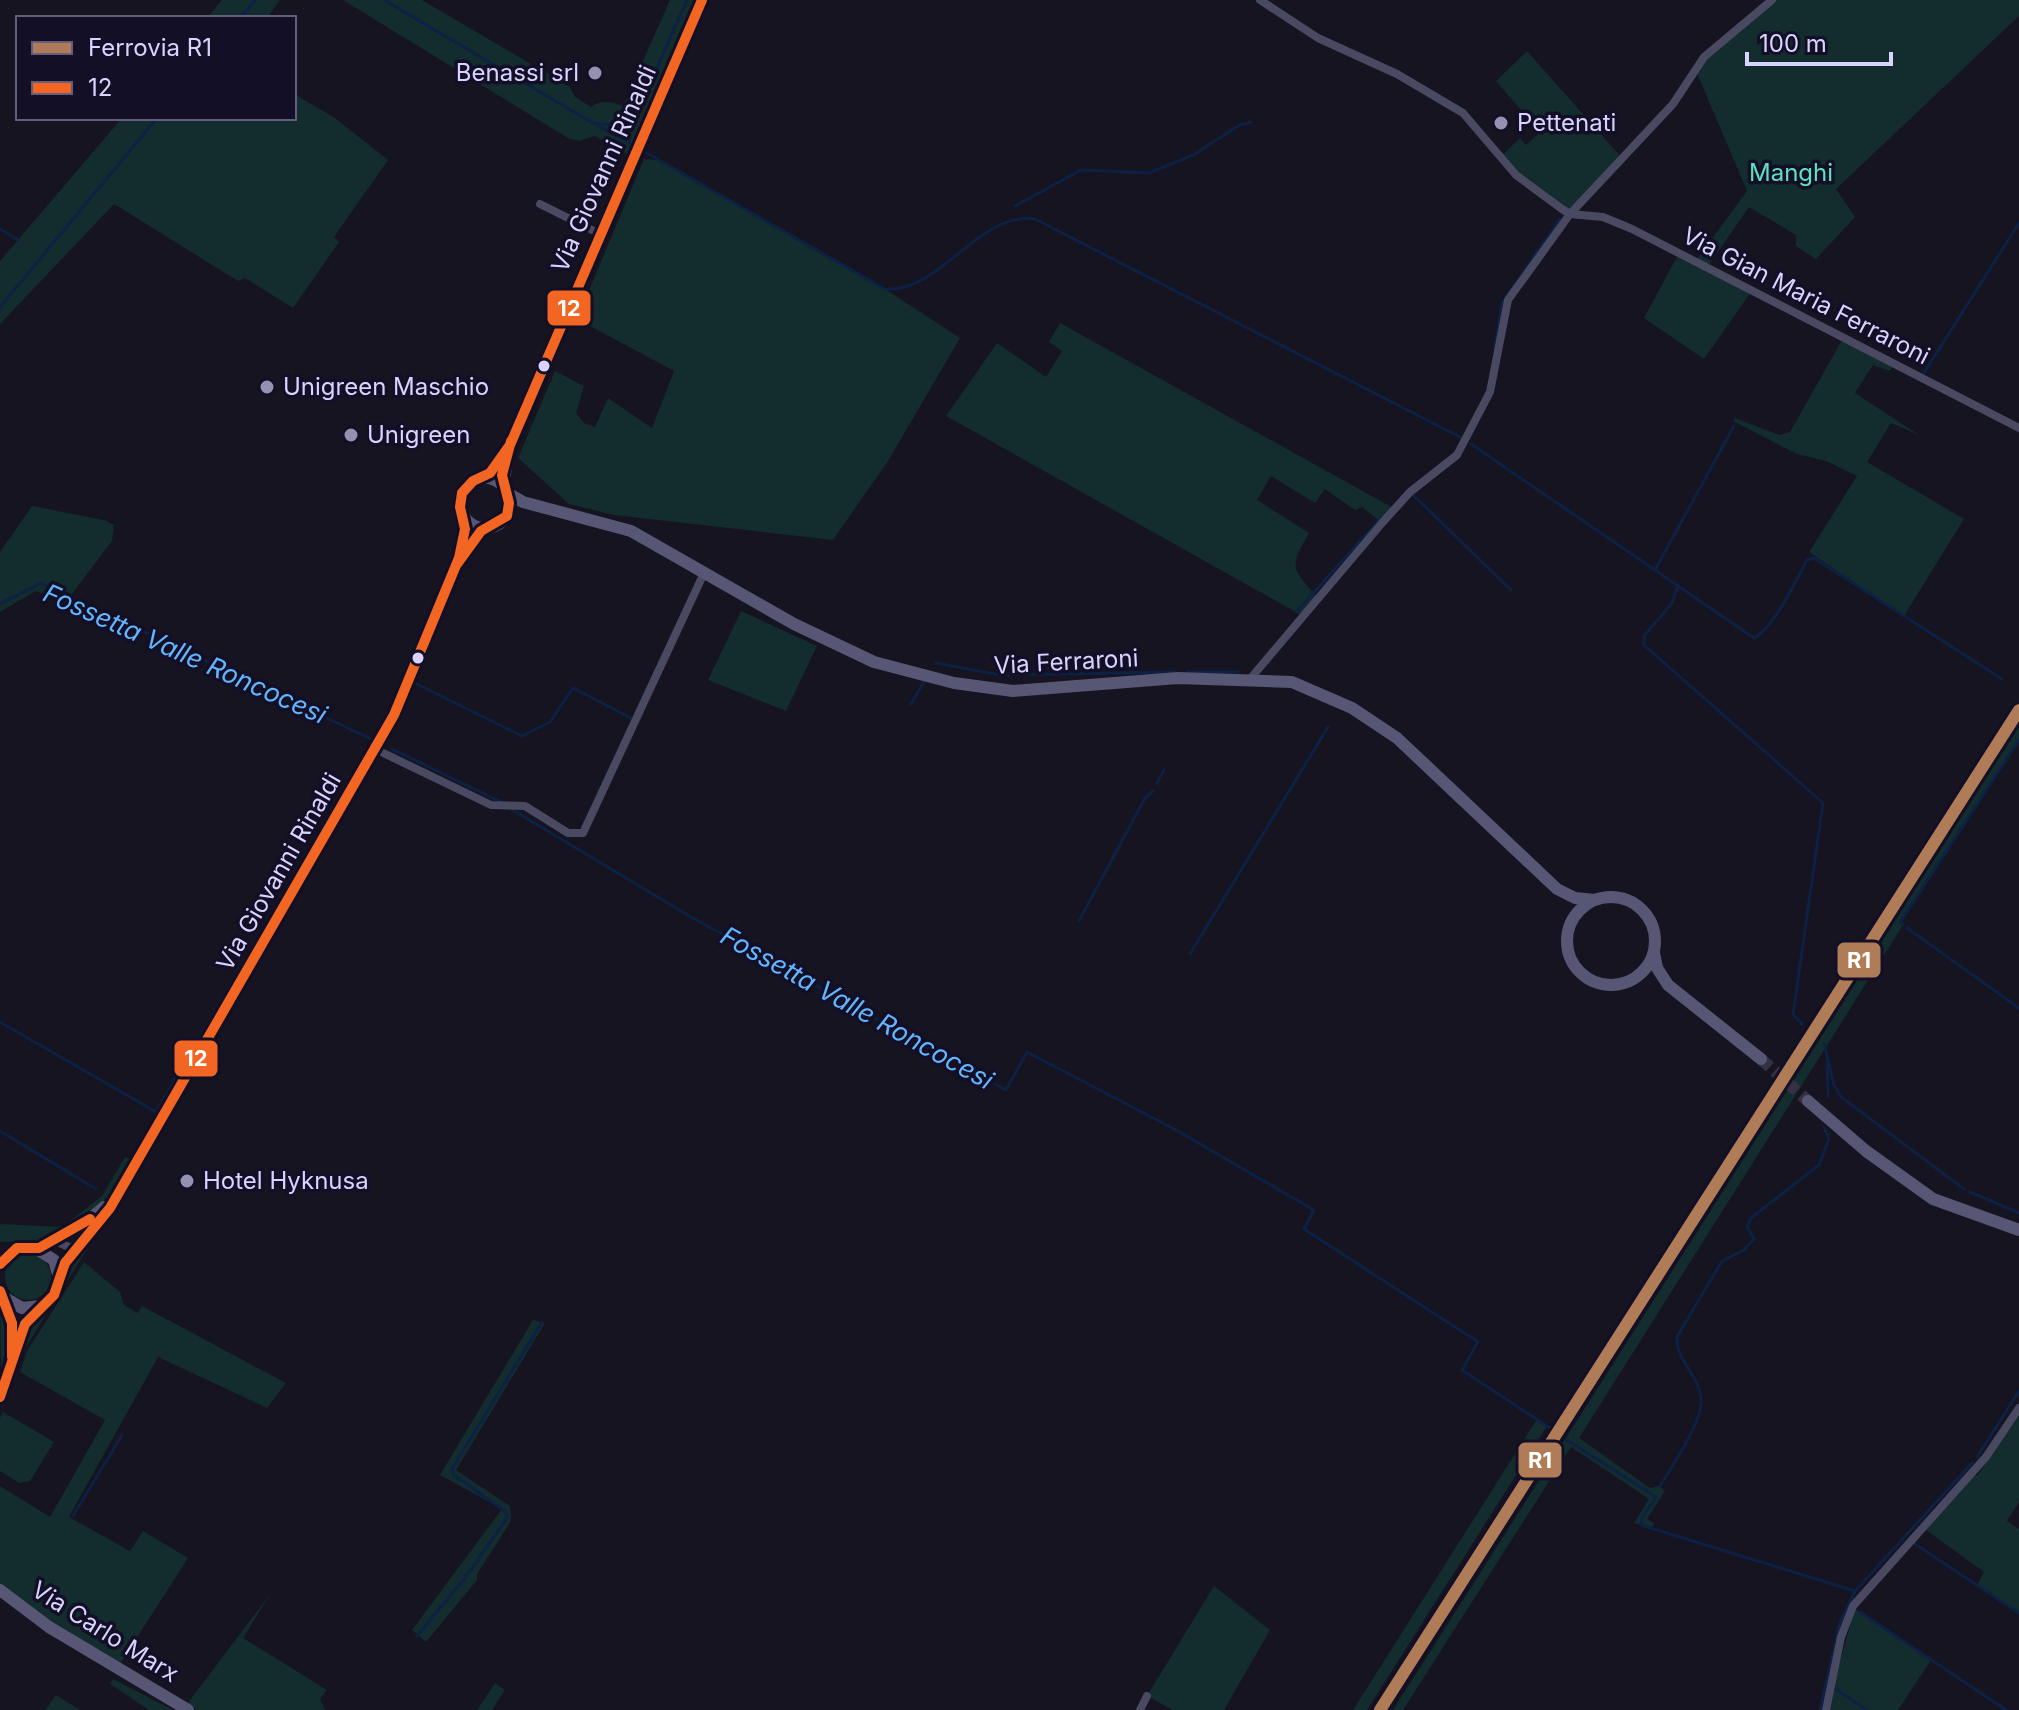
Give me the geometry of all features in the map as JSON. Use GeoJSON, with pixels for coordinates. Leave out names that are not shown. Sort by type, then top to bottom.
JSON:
{"type":"FeatureCollection","features":[{"type":"Feature","properties":{"kind":"main road","name":"Via Giovanni Rinaldi"},"geometry":{"type":"LineString","coordinates":[[483,478],[497,466],[510,445],[702,0]]}},
{"type":"Feature","properties":{"kind":"main road","name":"Via Giovanni Rinaldi"},"geometry":{"type":"LineString","coordinates":[[506,490],[510,445]]}},
{"type":"Feature","properties":{"kind":"main road"},"geometry":{"type":"LineString","coordinates":[[483,478],[506,490],[510,508],[504,518],[486,528],[465,517],[460,507],[462,493],[473,481],[483,478]]}},
{"type":"Feature","properties":{"kind":"main road","name":"Via Ferraroni"},"geometry":{"type":"LineString","coordinates":[[506,490],[541,508],[631,531],[794,624],[874,662],[975,687],[1013,691],[1138,680],[1250,679],[1292,682],[1352,708],[1385,730],[1431,767],[1557,889],[1575,898],[1595,900]]}},
{"type":"Feature","properties":{"kind":"main road","name":"Via Ferraroni"},"geometry":{"type":"LineString","coordinates":[[504,518],[541,508]]}},
{"type":"Feature","properties":{"kind":"main road","name":"Via Giovanni Rinaldi"},"geometry":{"type":"LineString","coordinates":[[0,1397],[14,1348],[25,1324],[54,1295],[76,1250],[107,1213],[375,749],[400,701],[459,558],[465,517]]}},
{"type":"Feature","properties":{"kind":"main road","name":"Via Giovanni Rinaldi"},"geometry":{"type":"LineString","coordinates":[[459,558],[486,528]]}},
{"type":"Feature","properties":{"kind":"main road","name":"Via Ferraroni"},"geometry":{"type":"LineString","coordinates":[[1557,889],[1572,921]]}},
{"type":"Feature","properties":{"kind":"main road"},"geometry":{"type":"LineString","coordinates":[[1654,953],[1646,968],[1634,979],[1619,985],[1603,984],[1581,974],[1571,960],[1567,945],[1572,921],[1581,908],[1595,900],[1619,897],[1641,908],[1654,929],[1654,953],[1668,985],[1761,1059]]}},
{"type":"Feature","properties":{"kind":"main road"},"geometry":{"type":"LineString","coordinates":[[1634,979],[1668,985]]}},
{"type":"Feature","properties":{"kind":"main road"},"geometry":{"type":"LineString","coordinates":[[1808,1101],[1866,1151],[1933,1199],[2019,1230]]}},
{"type":"Feature","properties":{"kind":"main road","name":"Via Giovanni Rinaldi"},"geometry":{"type":"LineString","coordinates":[[39,1248],[86,1222],[115,1197]]}},
{"type":"Feature","properties":{"kind":"main road"},"geometry":{"type":"LineString","coordinates":[[0,1246],[39,1248],[54,1260],[60,1278]]}},
{"type":"Feature","properties":{"kind":"main road"},"geometry":{"type":"LineString","coordinates":[[0,1264],[10,1252],[25,1246]]}},
{"type":"Feature","properties":{"kind":"main road","name":"Via Giovanni Rinaldi"},"geometry":{"type":"LineString","coordinates":[[2,1294],[22,1308],[41,1306]]}},
{"type":"Feature","properties":{"kind":"main road","name":"Via Giovanni Rinaldi"},"geometry":{"type":"LineString","coordinates":[[2,1294],[14,1348]]}},
{"type":"Feature","properties":{"kind":"main road","name":"Via Carlo Marx"},"geometry":{"type":"LineString","coordinates":[[0,1590],[49,1627],[188,1710]]}},
{"type":"Feature","properties":{"kind":"street","name":"Via Gian Maria Ferraroni"},"geometry":{"type":"LineString","coordinates":[[1260,0],[1318,38],[1397,74],[1463,113],[1525,183],[1570,214],[1603,217],[1632,229],[2019,428]]}},
{"type":"Feature","properties":{"kind":"street"},"geometry":{"type":"LineString","coordinates":[[1250,679],[1410,492],[1454,459],[1467,439],[1493,383],[1509,298],[1570,214],[1673,104],[1704,57],[1772,0]]}},
{"type":"Feature","properties":{"kind":"street"},"geometry":{"type":"LineString","coordinates":[[540,204],[600,234]]}},
{"type":"Feature","properties":{"kind":"street"},"geometry":{"type":"LineString","coordinates":[[375,749],[497,806],[527,807],[568,833],[578,835],[586,831],[704,573]]}},
{"type":"Feature","properties":{"kind":"street"},"geometry":{"type":"LineString","coordinates":[[55,1241],[76,1250]]}},
{"type":"Feature","properties":{"kind":"street"},"geometry":{"type":"LineString","coordinates":[[1826,1710],[1841,1637],[1853,1606],[1986,1457],[2019,1408]]}},
{"type":"Feature","properties":{"kind":"street"},"geometry":{"type":"LineString","coordinates":[[1140,1710],[1147,1696]]}},
{"type":"Feature","properties":{"kind":"green space"},"geometry":{"type":"Polygon","coordinates":[[[222,0],[280,0],[268,16],[209,16],[222,0]]]}},
{"type":"Feature","properties":{"kind":"green space"},"geometry":{"type":"Polygon","coordinates":[[[343,0],[422,0],[570,87],[575,97],[591,107],[602,102],[623,106],[670,0],[696,0],[629,155],[595,136],[579,141],[568,138],[343,0]]]}},
{"type":"Feature","properties":{"kind":"green space","name":"Manghi"},"geometry":{"type":"Polygon","coordinates":[[[1772,0],[2019,0],[2019,16],[1836,189],[1855,217],[1816,259],[1796,246],[1796,235],[1749,207],[1706,269],[1751,292],[1704,359],[1644,318],[1678,255],[1694,263],[1747,191],[1696,71],[1704,57],[1772,0]]]}},
{"type":"Feature","properties":{"kind":"green space"},"geometry":{"type":"Polygon","coordinates":[[[1527,51],[1622,158],[1570,214],[1546,199],[1501,156],[1520,138],[1526,145],[1540,132],[1496,81],[1527,51]]]}},
{"type":"Feature","properties":{"kind":"green space"},"geometry":{"type":"Polygon","coordinates":[[[296,95],[335,118],[388,160],[334,237],[339,242],[293,308],[245,278],[238,281],[114,204],[0,324],[0,261],[120,120],[296,120],[296,95]]]}},
{"type":"Feature","properties":{"kind":"green space"},"geometry":{"type":"Polygon","coordinates":[[[644,159],[660,160],[885,289],[960,338],[888,461],[833,540],[614,515],[569,504],[518,458],[555,371],[584,386],[576,413],[584,423],[595,427],[608,398],[652,428],[674,371],[577,319],[644,159]]]}},
{"type":"Feature","properties":{"kind":"green space"},"geometry":{"type":"Polygon","coordinates":[[[1060,323],[1395,509],[1382,523],[1362,507],[1355,510],[1325,489],[1315,503],[1271,476],[1257,500],[1309,533],[1298,554],[1296,567],[1317,597],[1301,615],[946,416],[997,343],[1046,377],[1062,351],[1049,342],[1060,323]]]}},
{"type":"Feature","properties":{"kind":"green space"},"geometry":{"type":"Polygon","coordinates":[[[1842,340],[1895,363],[1890,371],[1873,365],[1855,393],[1919,435],[1891,423],[1867,462],[1964,519],[1904,616],[1809,552],[1857,476],[1826,461],[1797,454],[1733,421],[1735,418],[1779,435],[1790,432],[1842,340]]]}},
{"type":"Feature","properties":{"kind":"green space"},"geometry":{"type":"Polygon","coordinates":[[[32,506],[104,520],[114,525],[112,541],[66,602],[36,591],[0,612],[0,552],[32,506]]]}},
{"type":"Feature","properties":{"kind":"green space"},"geometry":{"type":"Polygon","coordinates":[[[741,611],[817,646],[786,711],[708,680],[741,611]]]}},
{"type":"Feature","properties":{"kind":"green space"},"geometry":{"type":"Polygon","coordinates":[[[2019,726],[2019,740],[1901,921],[1903,925],[1579,1438],[1650,1488],[1660,1486],[1665,1491],[1647,1519],[1654,1523],[1652,1528],[1634,1523],[1649,1499],[1571,1447],[1403,1710],[1393,1710],[2019,726]]]}},
{"type":"Feature","properties":{"kind":"green space"},"geometry":{"type":"Polygon","coordinates":[[[125,1157],[139,1164],[89,1216],[44,1240],[0,1242],[0,1224],[62,1227],[102,1196],[125,1157]]]}},
{"type":"Feature","properties":{"kind":"green space"},"geometry":{"type":"Polygon","coordinates":[[[98,1232],[24,1350],[0,1413],[24,1334],[66,1268],[98,1232]]]}},
{"type":"Feature","properties":{"kind":"green space"},"geometry":{"type":"Polygon","coordinates":[[[28,1254],[45,1260],[51,1277],[45,1294],[28,1300],[11,1294],[5,1277],[11,1260],[28,1254]]]}},
{"type":"Feature","properties":{"kind":"green space"},"geometry":{"type":"Polygon","coordinates":[[[84,1262],[120,1292],[124,1305],[138,1313],[142,1306],[286,1383],[267,1408],[158,1357],[69,1517],[130,1551],[143,1531],[188,1558],[120,1664],[72,1637],[0,1585],[0,1486],[50,1517],[105,1420],[20,1372],[27,1351],[84,1262]]]}},
{"type":"Feature","properties":{"kind":"green space"},"geometry":{"type":"Polygon","coordinates":[[[0,1302],[6,1336],[1,1370],[0,1302]]]}},
{"type":"Feature","properties":{"kind":"green space"},"geometry":{"type":"Polygon","coordinates":[[[533,1320],[545,1323],[456,1470],[510,1506],[511,1521],[477,1574],[477,1580],[426,1642],[412,1630],[502,1509],[440,1475],[533,1320]]]}},
{"type":"Feature","properties":{"kind":"green space"},"geometry":{"type":"Polygon","coordinates":[[[3,1412],[54,1442],[30,1481],[19,1483],[0,1471],[0,1418],[3,1412]]]}},
{"type":"Feature","properties":{"kind":"green space"},"geometry":{"type":"Polygon","coordinates":[[[2019,1416],[2019,1502],[2007,1521],[2019,1529],[2019,1613],[1977,1585],[1984,1572],[1926,1530],[1972,1473],[1977,1476],[2019,1416]]]}},
{"type":"Feature","properties":{"kind":"green space"},"geometry":{"type":"Polygon","coordinates":[[[1537,1419],[1547,1426],[1367,1710],[1353,1710],[1537,1419]]]}},
{"type":"Feature","properties":{"kind":"green space"},"geometry":{"type":"Polygon","coordinates":[[[1214,1586],[1270,1630],[1224,1710],[1173,1710],[1147,1696],[1214,1586]]]}},
{"type":"Feature","properties":{"kind":"green space"},"geometry":{"type":"Polygon","coordinates":[[[271,1593],[243,1638],[327,1690],[320,1699],[325,1710],[197,1710],[187,1704],[271,1593]]]}},
{"type":"Feature","properties":{"kind":"green space"},"geometry":{"type":"Polygon","coordinates":[[[1855,1609],[1931,1660],[1898,1710],[1826,1710],[1855,1609]]]}},
{"type":"Feature","properties":{"kind":"green space"},"geometry":{"type":"Polygon","coordinates":[[[113,1679],[173,1710],[149,1710],[110,1684],[113,1679]]]}},
{"type":"Feature","properties":{"kind":"green space"},"geometry":{"type":"Polygon","coordinates":[[[495,1683],[505,1690],[492,1710],[477,1710],[495,1683]]]}},
{"type":"Feature","properties":{"kind":"green space"},"geometry":{"type":"Polygon","coordinates":[[[56,1695],[80,1710],[45,1710],[56,1695]]]}},
{"type":"Feature","properties":{"kind":"waterway"},"geometry":{"type":"LineString","coordinates":[[242,16],[255,0]]}},
{"type":"Feature","properties":{"kind":"waterway"},"geometry":{"type":"LineString","coordinates":[[384,0],[593,123],[607,124],[620,122],[640,106],[687,0]]}},
{"type":"Feature","properties":{"kind":"waterway"},"geometry":{"type":"LineString","coordinates":[[0,307],[155,120]]}},
{"type":"Feature","properties":{"kind":"waterway"},"geometry":{"type":"LineString","coordinates":[[1015,206],[1081,170],[1149,173],[1193,155],[1240,125],[1251,122]]}},
{"type":"Feature","properties":{"kind":"waterway"},"geometry":{"type":"LineString","coordinates":[[598,126],[630,143]]}},
{"type":"Feature","properties":{"kind":"waterway"},"geometry":{"type":"LineString","coordinates":[[647,153],[885,289],[905,287],[924,279],[995,227],[1014,220],[1035,219],[1462,438]]}},
{"type":"Feature","properties":{"kind":"waterway"},"geometry":{"type":"LineString","coordinates":[[1495,348],[1502,303],[1560,219]]}},
{"type":"Feature","properties":{"kind":"waterway"},"geometry":{"type":"LineString","coordinates":[[1922,376],[2019,223]]}},
{"type":"Feature","properties":{"kind":"waterway"},"geometry":{"type":"LineString","coordinates":[[0,229],[18,240]]}},
{"type":"Feature","properties":{"kind":"waterway"},"geometry":{"type":"LineString","coordinates":[[1655,570],[1734,426]]}},
{"type":"Feature","properties":{"kind":"waterway"},"geometry":{"type":"LineString","coordinates":[[1471,444],[1754,638],[1769,625],[1807,560],[1814,558],[2002,679]]}},
{"type":"Feature","properties":{"kind":"waterway"},"geometry":{"type":"LineString","coordinates":[[1410,492],[1511,590]]}},
{"type":"Feature","properties":{"kind":"waterway"},"geometry":{"type":"LineString","coordinates":[[1296,612],[1382,517]]}},
{"type":"Feature","properties":{"kind":"waterway","name":"Fossetta Valle Roncocesi"},"geometry":{"type":"LineString","coordinates":[[0,604],[41,583],[371,739]]}},
{"type":"Feature","properties":{"kind":"waterway"},"geometry":{"type":"LineString","coordinates":[[1678,585],[1672,603],[1644,636],[1644,645],[1823,803],[1793,1014],[1802,1024]]}},
{"type":"Feature","properties":{"kind":"waterway"},"geometry":{"type":"LineString","coordinates":[[936,663],[1000,675],[1175,672]]}},
{"type":"Feature","properties":{"kind":"waterway"},"geometry":{"type":"LineString","coordinates":[[1187,672],[1238,672]]}},
{"type":"Feature","properties":{"kind":"waterway"},"geometry":{"type":"LineString","coordinates":[[911,704],[925,680]]}},
{"type":"Feature","properties":{"kind":"waterway"},"geometry":{"type":"LineString","coordinates":[[417,684],[522,736],[550,722],[573,688],[631,718]]}},
{"type":"Feature","properties":{"kind":"waterway"},"geometry":{"type":"LineString","coordinates":[[1190,954],[1328,727]]}},
{"type":"Feature","properties":{"kind":"waterway"},"geometry":{"type":"LineString","coordinates":[[1903,925],[1901,921],[2019,740]]}},
{"type":"Feature","properties":{"kind":"waterway","name":"Fossetta Valle Roncocesi"},"geometry":{"type":"LineString","coordinates":[[392,749],[501,802]]}},
{"type":"Feature","properties":{"kind":"waterway"},"geometry":{"type":"LineString","coordinates":[[1157,783],[1164,770]]}},
{"type":"Feature","properties":{"kind":"waterway"},"geometry":{"type":"LineString","coordinates":[[1079,921],[1145,798],[1153,791]]}},
{"type":"Feature","properties":{"kind":"waterway","name":"Fossetta Valle Roncocesi"},"geometry":{"type":"LineString","coordinates":[[511,809],[691,917],[1006,1090],[1027,1052],[1176,1130],[1314,1210],[1304,1229],[1478,1342],[1462,1370],[1556,1432]]}},
{"type":"Feature","properties":{"kind":"waterway"},"geometry":{"type":"LineString","coordinates":[[0,1022],[156,1112],[310,850]]}},
{"type":"Feature","properties":{"kind":"waterway"},"geometry":{"type":"LineString","coordinates":[[1907,928],[2019,1008]]}},
{"type":"Feature","properties":{"kind":"waterway"},"geometry":{"type":"LineString","coordinates":[[1824,1043],[1834,1085],[1841,1097],[1964,1189]]}},
{"type":"Feature","properties":{"kind":"waterway"},"geometry":{"type":"LineString","coordinates":[[1827,1056],[1828,1096]]}},
{"type":"Feature","properties":{"kind":"waterway"},"geometry":{"type":"LineString","coordinates":[[1660,1486],[1691,1434],[1701,1403],[1697,1384],[1679,1351],[1678,1335],[1722,1261],[1744,1250],[1754,1239],[1747,1226],[1751,1218],[1819,1165],[1829,1139],[1824,1127]]}},
{"type":"Feature","properties":{"kind":"waterway"},"geometry":{"type":"LineString","coordinates":[[0,1131],[96,1189]]}},
{"type":"Feature","properties":{"kind":"waterway"},"geometry":{"type":"LineString","coordinates":[[1970,1192],[2019,1213]]}},
{"type":"Feature","properties":{"kind":"waterway"},"geometry":{"type":"LineString","coordinates":[[417,1636],[465,1578],[507,1518],[506,1512],[454,1475],[452,1469],[542,1322]]}},
{"type":"Feature","properties":{"kind":"waterway"},"geometry":{"type":"LineString","coordinates":[[1977,1457],[2019,1391]]}},
{"type":"Feature","properties":{"kind":"waterway"},"geometry":{"type":"LineString","coordinates":[[73,1516],[122,1435]]}},
{"type":"Feature","properties":{"kind":"waterway","name":"Fossetta Valle Roncocesi"},"geometry":{"type":"LineString","coordinates":[[1567,1440],[1656,1497],[1642,1518],[1641,1525],[1855,1591]]}},
{"type":"Feature","properties":{"kind":"waterway"},"geometry":{"type":"LineString","coordinates":[[1820,1710],[1840,1623],[1855,1591],[1972,1463]]}},
{"type":"Feature","properties":{"kind":"waterway"},"geometry":{"type":"LineString","coordinates":[[1912,1542],[2019,1613]]}},
{"type":"Feature","properties":{"kind":"waterway"},"geometry":{"type":"LineString","coordinates":[[1860,1612],[2006,1710]]}},
{"type":"Feature","properties":{"kind":"waterway"},"geometry":{"type":"LineString","coordinates":[[1834,1688],[1867,1710]]}},
{"type":"Feature","properties":{"kind":"tunnel"},"geometry":{"type":"LineString","coordinates":[[1761,1059],[1808,1101]]}},
{"type":"Feature","properties":{"kind":"rail line","name":"R1"},"geometry":{"type":"LineString","coordinates":[[1380,1710],[2019,710]]}},
{"type":"Feature","properties":{"kind":"transit line","name":"12"},"geometry":{"type":"LineString","coordinates":[[0,1397],[25,1324],[54,1295],[65,1263],[110,1208],[394,715],[459,558],[465,529],[460,507],[462,493],[473,481],[490,473],[510,445],[702,0]]}},
{"type":"Feature","properties":{"kind":"transit line","name":"12"},"geometry":{"type":"LineString","coordinates":[[457,564],[481,531],[507,516],[509,503],[502,475],[511,441]]}},
{"type":"Feature","properties":{"kind":"transit line","name":"12"},"geometry":{"type":"LineString","coordinates":[[0,1264],[17,1248],[39,1248],[90,1219]]}},
{"type":"Feature","properties":{"kind":"transit line","name":"12"},"geometry":{"type":"LineString","coordinates":[[0,1291],[12,1323],[12,1357]]}},
{"type":"Feature","properties":{"kind":"place","name":"Benassi srl"},"geometry":{"type":"Point","coordinates":[595,73]}},
{"type":"Feature","properties":{"kind":"place","name":"Pettenati"},"geometry":{"type":"Point","coordinates":[1501,123]}},
{"type":"Feature","properties":{"kind":"place","name":"Unigreen Maschio"},"geometry":{"type":"Point","coordinates":[267,387]}},
{"type":"Feature","properties":{"kind":"place","name":"Unigreen"},"geometry":{"type":"Point","coordinates":[351,435]}},
{"type":"Feature","properties":{"kind":"place","name":"Hotel Hyknusa"},"geometry":{"type":"Point","coordinates":[187,1181]}}]}
